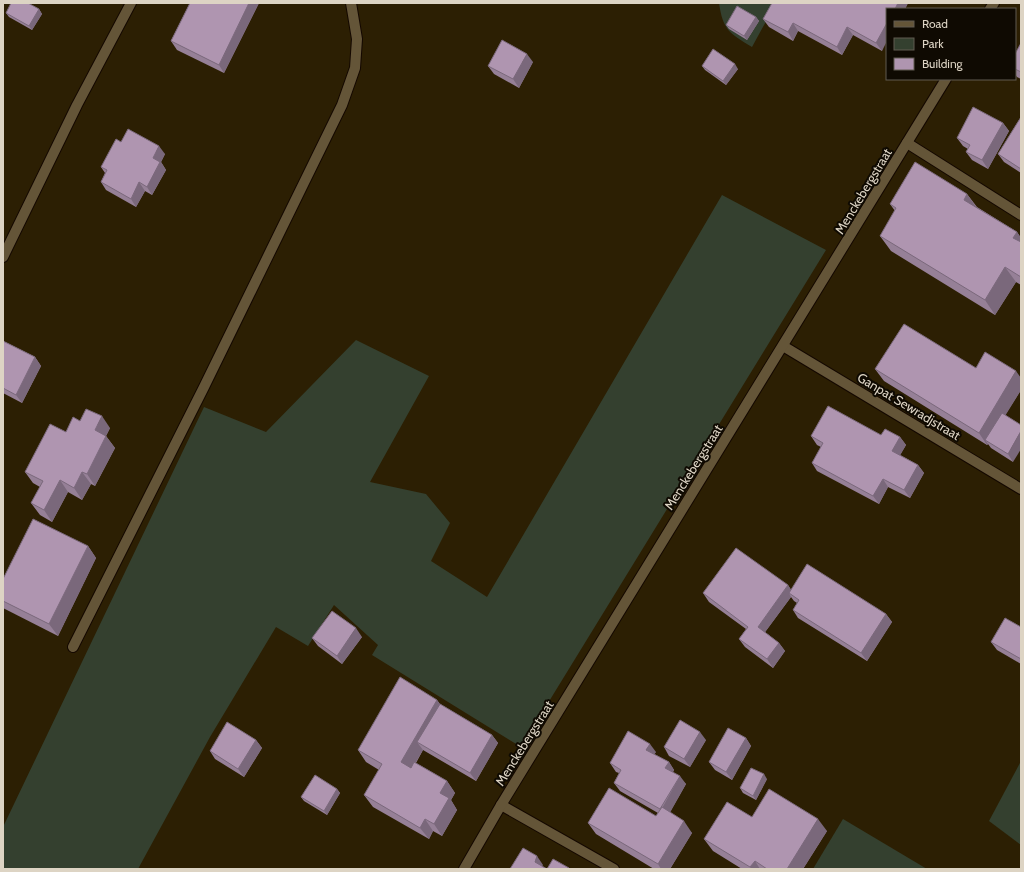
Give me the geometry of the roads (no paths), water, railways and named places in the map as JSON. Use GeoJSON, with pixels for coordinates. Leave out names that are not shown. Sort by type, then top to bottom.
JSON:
{"type":"FeatureCollection","features":[{"type":"Feature","properties":{"kind":"street"},"geometry":{"type":"LineString","coordinates":[[3,257],[77,105],[131,3]]}},
{"type":"Feature","properties":{"kind":"street"},"geometry":{"type":"LineString","coordinates":[[73,647],[204,387],[342,105],[355,68],[357,39],[351,3]]}},
{"type":"Feature","properties":{"kind":"street","name":"Menckebergstraat"},"geometry":{"type":"LineString","coordinates":[[464,869],[501,804],[945,80]]}},
{"type":"Feature","properties":{"kind":"street"},"geometry":{"type":"LineString","coordinates":[[907,143],[1021,214]]}},
{"type":"Feature","properties":{"kind":"street","name":"Ganpat Sewradjstraat"},"geometry":{"type":"LineString","coordinates":[[783,346],[1021,489]]}},
{"type":"Feature","properties":{"kind":"street"},"geometry":{"type":"LineString","coordinates":[[501,804],[614,869]]}}]}
